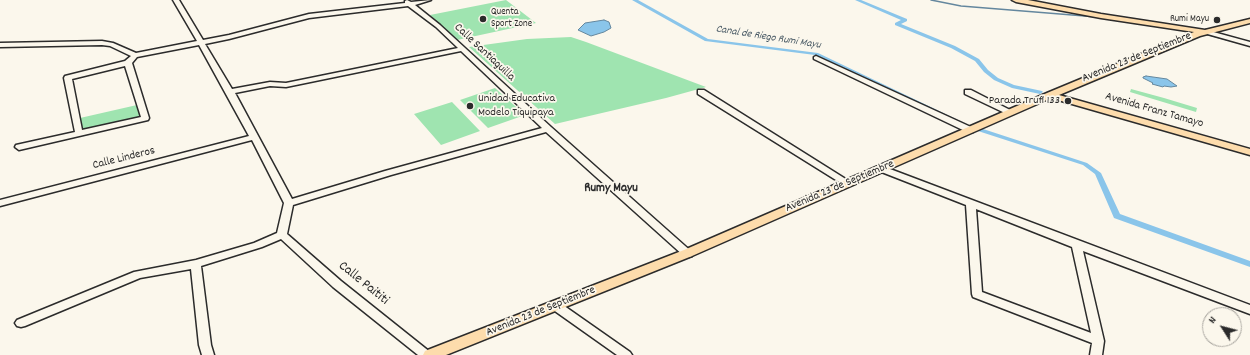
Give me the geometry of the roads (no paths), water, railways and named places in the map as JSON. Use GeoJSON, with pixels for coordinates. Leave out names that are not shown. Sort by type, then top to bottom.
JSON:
{"type":"FeatureCollection","features":[{"type":"Feature","properties":{"kind":"main road"},"geometry":{"type":"LineString","coordinates":[[1016,0],[1202,33]]}},
{"type":"Feature","properties":{"kind":"main road","name":"Avenida 23 de Septiembre"},"geometry":{"type":"LineString","coordinates":[[430,355],[688,253],[1010,112],[1202,33],[1250,21]]}},
{"type":"Feature","properties":{"kind":"main road","name":"Avenida Franz Tamayo"},"geometry":{"type":"LineString","coordinates":[[1050,95],[1250,152]]}},
{"type":"Feature","properties":{"kind":"street"},"geometry":{"type":"LineString","coordinates":[[21,323],[138,275],[196,264],[258,245],[282,235],[289,203],[230,92],[176,0]]}},
{"type":"Feature","properties":{"kind":"street"},"geometry":{"type":"LineString","coordinates":[[0,45],[102,43],[112,44],[135,55],[229,36],[309,16],[428,0]]}},
{"type":"Feature","properties":{"kind":"street","name":"Calle Santiaguilla"},"geometry":{"type":"LineString","coordinates":[[407,2],[438,26],[548,129],[688,253]]}},
{"type":"Feature","properties":{"kind":"street"},"geometry":{"type":"LineString","coordinates":[[1202,33],[1250,44]]}},
{"type":"Feature","properties":{"kind":"street"},"geometry":{"type":"LineString","coordinates":[[230,92],[270,84],[286,84],[463,49]]}},
{"type":"Feature","properties":{"kind":"street"},"geometry":{"type":"LineString","coordinates":[[79,133],[68,78],[128,63],[135,55]]}},
{"type":"Feature","properties":{"kind":"street"},"geometry":{"type":"LineString","coordinates":[[816,58],[970,130]]}},
{"type":"Feature","properties":{"kind":"street"},"geometry":{"type":"LineString","coordinates":[[19,147],[145,118],[128,63]]}},
{"type":"Feature","properties":{"kind":"street"},"geometry":{"type":"LineString","coordinates":[[701,92],[846,183]]}},
{"type":"Feature","properties":{"kind":"street"},"geometry":{"type":"LineString","coordinates":[[968,92],[1010,112]]}},
{"type":"Feature","properties":{"kind":"street"},"geometry":{"type":"LineString","coordinates":[[289,203],[388,173],[548,129]]}},
{"type":"Feature","properties":{"kind":"street","name":"Calle Linderos"},"geometry":{"type":"LineString","coordinates":[[0,203],[254,137]]}},
{"type":"Feature","properties":{"kind":"street"},"geometry":{"type":"LineString","coordinates":[[882,169],[1077,245],[1250,310]]}},
{"type":"Feature","properties":{"kind":"street"},"geometry":{"type":"LineString","coordinates":[[971,204],[977,294],[1098,341]]}},
{"type":"Feature","properties":{"kind":"street","name":"Calle Paititi"},"geometry":{"type":"LineString","coordinates":[[282,235],[337,284],[426,355]]}},
{"type":"Feature","properties":{"kind":"street"},"geometry":{"type":"LineString","coordinates":[[1077,245],[1098,341],[1096,355]]}},
{"type":"Feature","properties":{"kind":"street"},"geometry":{"type":"LineString","coordinates":[[196,264],[205,345],[208,355]]}},
{"type":"Feature","properties":{"kind":"street"},"geometry":{"type":"LineString","coordinates":[[556,306],[626,355]]}},
{"type":"Feature","properties":{"kind":"water"},"geometry":{"type":"Polygon","coordinates":[[[604,20],[609,22],[611,28],[604,32],[591,36],[578,30],[585,23],[604,20]]]}},
{"type":"Feature","properties":{"kind":"water"},"geometry":{"type":"Polygon","coordinates":[[[1146,76],[1167,79],[1177,86],[1163,87],[1152,84],[1153,83],[1143,78],[1146,76]]]}},
{"type":"Feature","properties":{"kind":"waterway","name":"Canal de Riego Rumi Mayu"},"geometry":{"type":"LineString","coordinates":[[634,0],[707,40],[816,54],[959,122]]}},
{"type":"Feature","properties":{"kind":"waterway"},"geometry":{"type":"LineString","coordinates":[[857,0],[905,20],[897,24],[953,47],[977,60],[986,71],[996,79],[1012,86],[1040,92]]}},
{"type":"Feature","properties":{"kind":"waterway"},"geometry":{"type":"LineString","coordinates":[[931,0],[961,6],[1097,17]]}},
{"type":"Feature","properties":{"kind":"waterway"},"geometry":{"type":"LineString","coordinates":[[1180,30],[1191,32]]}},
{"type":"Feature","properties":{"kind":"waterway"},"geometry":{"type":"LineString","coordinates":[[1209,35],[1250,46]]}},
{"type":"Feature","properties":{"kind":"waterway","name":"Canal de Riego Rumi Mayu"},"geometry":{"type":"LineString","coordinates":[[980,130],[1085,164],[1098,173],[1117,216],[1250,264]]}},
{"type":"Feature","properties":{"kind":"place","name":"Quenta Sport Zone"},"geometry":{"type":"Point","coordinates":[483,19]}},
{"type":"Feature","properties":{"kind":"place","name":"Rumi Mayu"},"geometry":{"type":"Point","coordinates":[1217,20]}},
{"type":"Feature","properties":{"kind":"place","name":"Parada Trufi 133"},"geometry":{"type":"Point","coordinates":[1068,101]}},
{"type":"Feature","properties":{"kind":"place","name":"Unidad Educativa Modelo Tiquipaya"},"geometry":{"type":"Point","coordinates":[470,106]}},
{"type":"Feature","properties":{"kind":"district","name":"Rumy Mayu"},"geometry":{"type":"Point","coordinates":[611,189]}}]}
